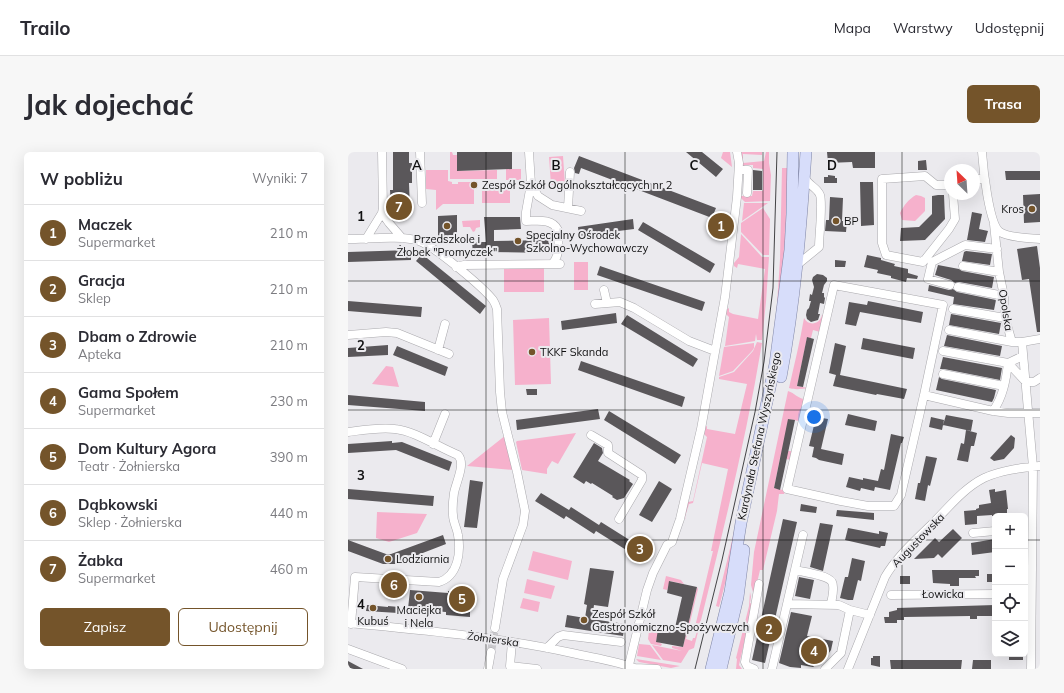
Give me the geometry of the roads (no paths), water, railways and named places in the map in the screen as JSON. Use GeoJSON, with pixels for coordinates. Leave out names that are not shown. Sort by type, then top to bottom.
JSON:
{"type":"FeatureCollection","features":[{"type":"Feature","properties":{"kind":"main road","name":"Kardynała Stefana Wyszyńskiego"},"geometry":{"type":"LineString","coordinates":[[711,669],[730,592],[741,524],[775,364],[790,250],[793,152]]}},
{"type":"Feature","properties":{"kind":"main road","name":"Kardynała Stefana Wyszyńskiego"},"geometry":{"type":"LineString","coordinates":[[721,669],[738,597],[746,534],[789,332],[797,265],[806,152]]}},
{"type":"Feature","properties":{"kind":"street"},"geometry":{"type":"LineString","coordinates":[[366,239],[382,213],[383,208],[382,152]]}},
{"type":"Feature","properties":{"kind":"street"},"geometry":{"type":"LineString","coordinates":[[420,152],[422,203]]}},
{"type":"Feature","properties":{"kind":"street"},"geometry":{"type":"LineString","coordinates":[[456,267],[464,265],[556,264],[555,261],[558,254],[558,230],[554,223],[526,221],[526,212],[531,184],[530,152]]}},
{"type":"Feature","properties":{"kind":"street"},"geometry":{"type":"LineString","coordinates":[[632,668],[647,590],[667,545],[672,542],[680,519],[701,429],[725,297],[737,197],[739,170],[737,152]]}},
{"type":"Feature","properties":{"kind":"street","name":"Opolska"},"geometry":{"type":"LineString","coordinates":[[982,152],[984,178],[994,224],[999,272],[1004,296],[1005,318],[1012,342],[1022,342],[1028,412]]}},
{"type":"Feature","properties":{"kind":"street"},"geometry":{"type":"LineString","coordinates":[[739,170],[748,170],[747,193]]}},
{"type":"Feature","properties":{"kind":"street"},"geometry":{"type":"LineString","coordinates":[[568,208],[570,172]]}},
{"type":"Feature","properties":{"kind":"street"},"geometry":{"type":"LineString","coordinates":[[797,265],[819,247],[821,199],[817,190],[807,182],[804,176]]}},
{"type":"Feature","properties":{"kind":"street"},"geometry":{"type":"LineString","coordinates":[[944,185],[936,184],[925,176],[882,179],[882,243],[886,255],[923,262],[955,219],[953,200]]}},
{"type":"Feature","properties":{"kind":"street"},"geometry":{"type":"LineString","coordinates":[[980,179],[984,178]]}},
{"type":"Feature","properties":{"kind":"street"},"geometry":{"type":"LineString","coordinates":[[531,184],[538,196],[552,205],[581,211]]}},
{"type":"Feature","properties":{"kind":"street"},"geometry":{"type":"LineString","coordinates":[[382,213],[402,238]]}},
{"type":"Feature","properties":{"kind":"street"},"geometry":{"type":"LineString","coordinates":[[994,224],[999,232],[1007,235],[1040,239]]}},
{"type":"Feature","properties":{"kind":"street"},"geometry":{"type":"LineString","coordinates":[[348,239],[402,238],[419,241],[434,249],[486,292],[494,302],[497,309],[502,412],[525,511],[523,525],[503,579],[495,628]]}},
{"type":"Feature","properties":{"kind":"street"},"geometry":{"type":"LineString","coordinates":[[997,250],[965,245],[932,262],[928,279],[1004,296]]}},
{"type":"Feature","properties":{"kind":"street"},"geometry":{"type":"LineString","coordinates":[[963,266],[999,272]]}},
{"type":"Feature","properties":{"kind":"street"},"geometry":{"type":"LineString","coordinates":[[834,284],[943,305],[924,395],[902,495],[894,506],[868,506],[787,489],[834,284]]}},
{"type":"Feature","properties":{"kind":"street"},"geometry":{"type":"LineString","coordinates":[[604,290],[607,303]]}},
{"type":"Feature","properties":{"kind":"street"},"geometry":{"type":"LineString","coordinates":[[595,304],[620,302],[634,308],[689,341],[715,351]]}},
{"type":"Feature","properties":{"kind":"street"},"geometry":{"type":"LineString","coordinates":[[953,309],[1005,318]]}},
{"type":"Feature","properties":{"kind":"street"},"geometry":{"type":"LineString","coordinates":[[438,350],[445,324]]}},
{"type":"Feature","properties":{"kind":"street"},"geometry":{"type":"LineString","coordinates":[[949,330],[1012,342]]}},
{"type":"Feature","properties":{"kind":"street"},"geometry":{"type":"LineString","coordinates":[[348,335],[386,332],[397,333],[450,354]]}},
{"type":"Feature","properties":{"kind":"street"},"geometry":{"type":"LineString","coordinates":[[1022,342],[1040,339]]}},
{"type":"Feature","properties":{"kind":"street"},"geometry":{"type":"LineString","coordinates":[[943,351],[1008,363],[1023,356]]}},
{"type":"Feature","properties":{"kind":"street"},"geometry":{"type":"LineString","coordinates":[[1008,363],[1026,382],[1034,382],[1040,378]]}},
{"type":"Feature","properties":{"kind":"street"},"geometry":{"type":"LineString","coordinates":[[992,411],[999,402],[1006,379],[1008,363]]}},
{"type":"Feature","properties":{"kind":"street"},"geometry":{"type":"LineString","coordinates":[[943,374],[1004,386]]}},
{"type":"Feature","properties":{"kind":"street"},"geometry":{"type":"LineString","coordinates":[[924,395],[992,411],[1008,413],[1040,413]]}},
{"type":"Feature","properties":{"kind":"street"},"geometry":{"type":"LineString","coordinates":[[1028,412],[1037,466],[1036,511],[1028,528],[1031,584],[1028,594],[1031,669]]}},
{"type":"Feature","properties":{"kind":"street"},"geometry":{"type":"LineString","coordinates":[[433,444],[445,414]]}},
{"type":"Feature","properties":{"kind":"street"},"geometry":{"type":"LineString","coordinates":[[348,432],[394,428],[404,430],[458,455],[460,458],[461,468],[454,493],[452,509],[460,546],[454,571],[446,580],[439,582],[351,576],[350,624]]}},
{"type":"Feature","properties":{"kind":"street"},"geometry":{"type":"LineString","coordinates":[[591,435],[608,445],[608,453],[642,475],[642,480],[619,519]]}},
{"type":"Feature","properties":{"kind":"street","name":"Augustowska"},"geometry":{"type":"LineString","coordinates":[[848,669],[880,589],[892,566],[901,554],[961,494],[976,483],[985,478],[1012,470],[1037,466]]}},
{"type":"Feature","properties":{"kind":"street"},"geometry":{"type":"LineString","coordinates":[[973,533],[992,531]]}},
{"type":"Feature","properties":{"kind":"street"},"geometry":{"type":"LineString","coordinates":[[772,669],[802,535]]}},
{"type":"Feature","properties":{"kind":"street"},"geometry":{"type":"LineString","coordinates":[[795,570],[828,578],[832,582],[833,590],[831,604]]}},
{"type":"Feature","properties":{"kind":"street"},"geometry":{"type":"LineString","coordinates":[[754,669],[747,666],[745,662],[759,584]]}},
{"type":"Feature","properties":{"kind":"street"},"geometry":{"type":"LineString","coordinates":[[1031,584],[1040,584]]}},
{"type":"Feature","properties":{"kind":"street","name":"Łowicka"},"geometry":{"type":"LineString","coordinates":[[891,594],[992,594]]}},
{"type":"Feature","properties":{"kind":"street"},"geometry":{"type":"LineString","coordinates":[[787,604],[839,605],[850,610],[870,615]]}},
{"type":"Feature","properties":{"kind":"street"},"geometry":{"type":"LineString","coordinates":[[825,669],[841,653],[850,610]]}},
{"type":"Feature","properties":{"kind":"street","name":"Żołnierska"},"geometry":{"type":"LineString","coordinates":[[350,624],[454,634],[512,642],[547,648],[632,668],[657,669]]}},
{"type":"Feature","properties":{"kind":"street"},"geometry":{"type":"LineString","coordinates":[[547,648],[558,637],[563,635],[621,642]]}},
{"type":"Feature","properties":{"kind":"street"},"geometry":{"type":"LineString","coordinates":[[512,642],[510,666],[537,669]]}},
{"type":"Feature","properties":{"kind":"street"},"geometry":{"type":"LineString","coordinates":[[348,649],[402,669]]}},
{"type":"Feature","properties":{"kind":"street"},"geometry":{"type":"LineString","coordinates":[[488,669],[491,652]]}},
{"type":"Feature","properties":{"kind":"tunnel"},"geometry":{"type":"LineString","coordinates":[[491,652],[495,628]]}},
{"type":"Feature","properties":{"kind":"tram line"},"geometry":{"type":"LineString","coordinates":[[695,669],[722,560],[755,412],[764,362],[773,288],[777,152]]}},
{"type":"Feature","properties":{"kind":"place","name":"Zespół Szkół Ogólnokształcących nr 2"},"geometry":{"type":"Point","coordinates":[474,185]}},
{"type":"Feature","properties":{"kind":"place","name":"Żabka"},"geometry":{"type":"Point","coordinates":[399,207]}},
{"type":"Feature","properties":{"kind":"place","name":"Kros"},"geometry":{"type":"Point","coordinates":[1032,209]}},
{"type":"Feature","properties":{"kind":"place","name":"BP"},"geometry":{"type":"Point","coordinates":[836,221]}},
{"type":"Feature","properties":{"kind":"place","name":"Przedszkole i Żłobek \"Promyczek\""},"geometry":{"type":"Point","coordinates":[447,226]}},
{"type":"Feature","properties":{"kind":"place","name":"Maczek"},"geometry":{"type":"Point","coordinates":[721,226]}},
{"type":"Feature","properties":{"kind":"place","name":"Specjalny Ośrodek Szkolno-Wychowawczy"},"geometry":{"type":"Point","coordinates":[518,241]}},
{"type":"Feature","properties":{"kind":"place","name":"TKKF Skanda"},"geometry":{"type":"Point","coordinates":[532,352]}},
{"type":"Feature","properties":{"kind":"place","name":"Dbam o Zdrowie"},"geometry":{"type":"Point","coordinates":[640,549]}},
{"type":"Feature","properties":{"kind":"place","name":"Lodziarnia"},"geometry":{"type":"Point","coordinates":[388,559]}},
{"type":"Feature","properties":{"kind":"place","name":"Dąbkowski"},"geometry":{"type":"Point","coordinates":[394,585]}},
{"type":"Feature","properties":{"kind":"place","name":"Maciejka i Nela"},"geometry":{"type":"Point","coordinates":[419,597]}},
{"type":"Feature","properties":{"kind":"place","name":"Dom Kultury Agora"},"geometry":{"type":"Point","coordinates":[462,599]}},
{"type":"Feature","properties":{"kind":"place","name":"Kubuś"},"geometry":{"type":"Point","coordinates":[373,608]}},
{"type":"Feature","properties":{"kind":"place","name":"Zespół Szkół Gastronomiczno-Spożywczych"},"geometry":{"type":"Point","coordinates":[584,620]}},
{"type":"Feature","properties":{"kind":"place","name":"Gracja"},"geometry":{"type":"Point","coordinates":[769,629]}},
{"type":"Feature","properties":{"kind":"place","name":"Gama Społem"},"geometry":{"type":"Point","coordinates":[814,651]}}]}
